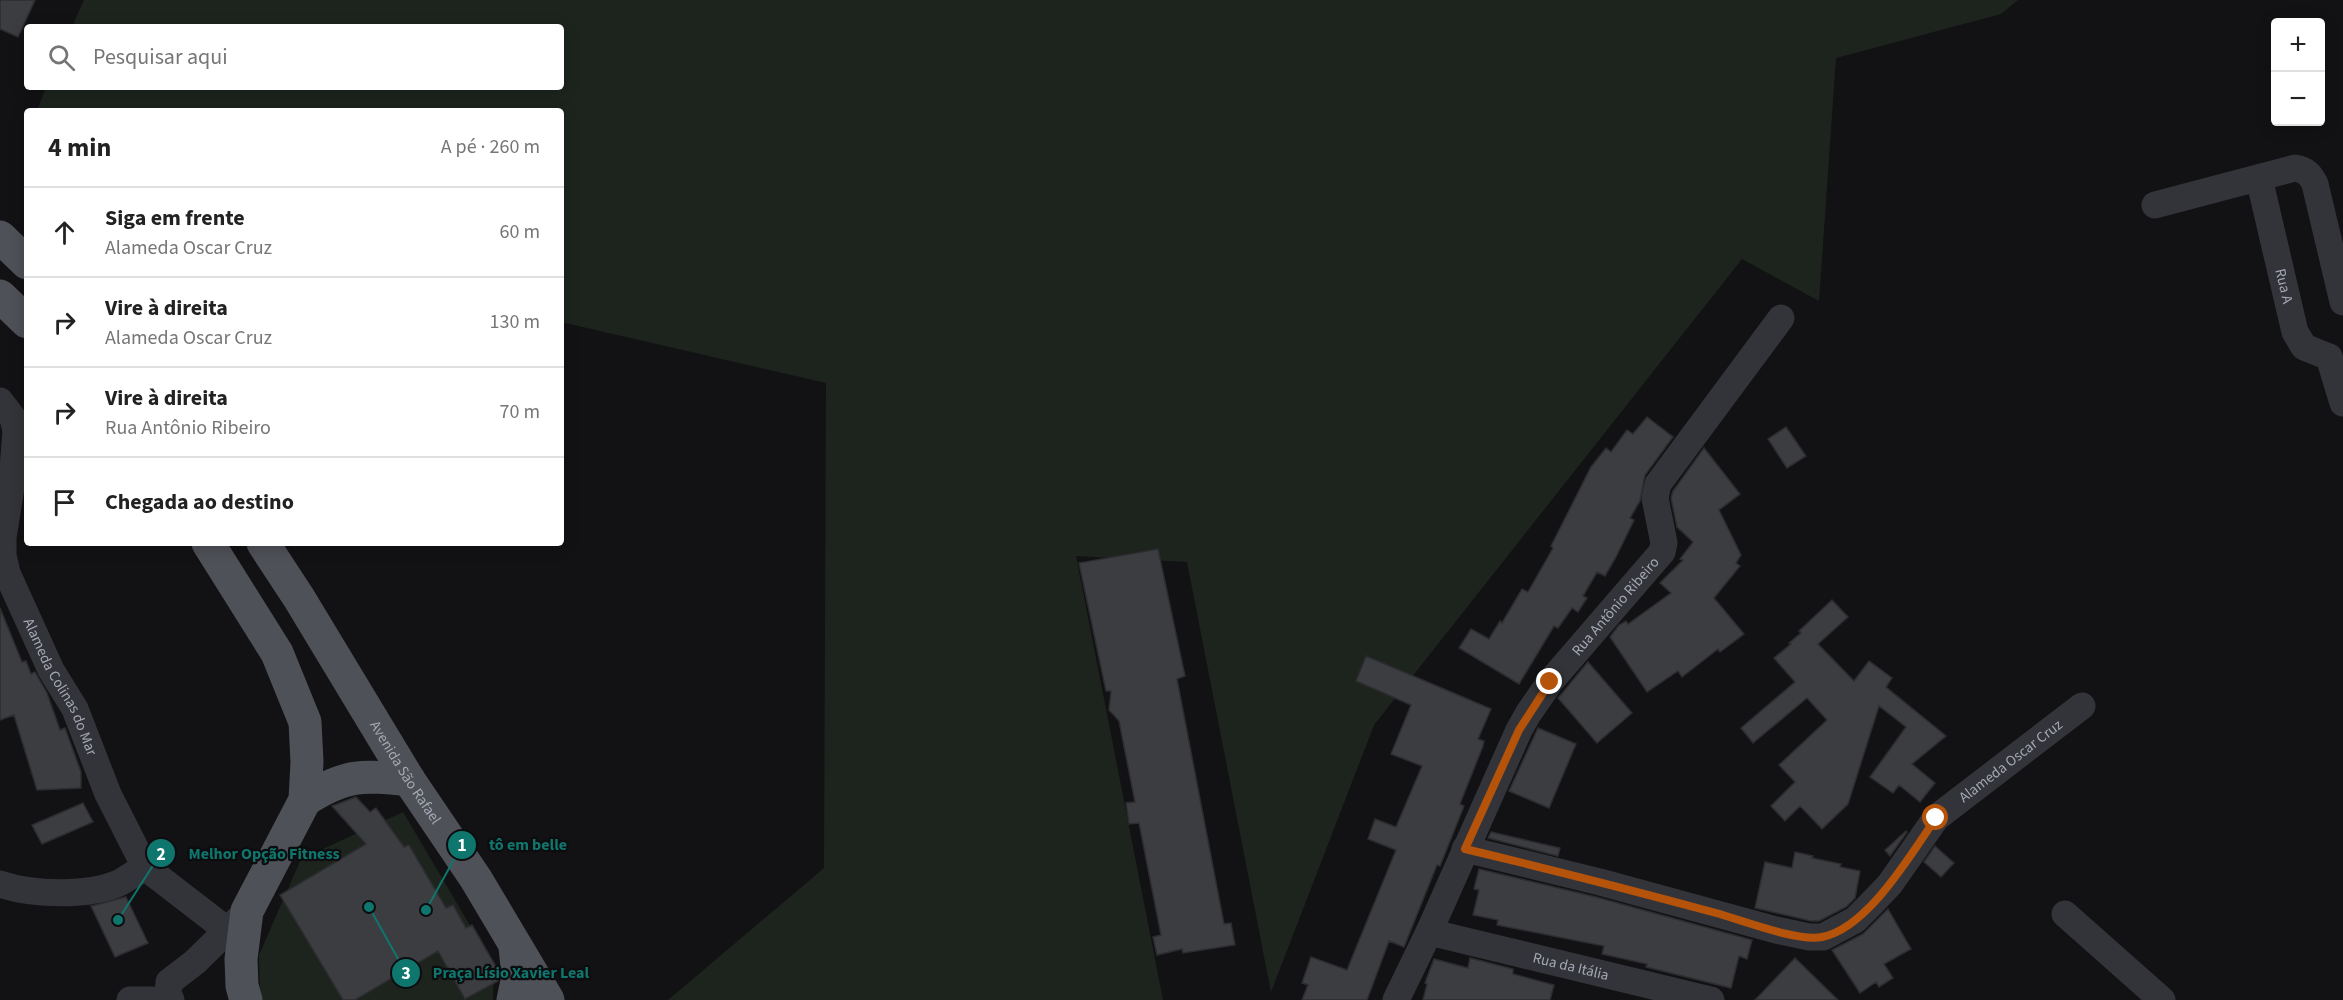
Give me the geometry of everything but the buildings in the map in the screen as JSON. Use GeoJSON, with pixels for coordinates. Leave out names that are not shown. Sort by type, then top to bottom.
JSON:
{"type":"FeatureCollection","features":[{"type":"Feature","properties":{"kind":"main road"},"geometry":{"type":"LineString","coordinates":[[0,237],[24,260]]}},
{"type":"Feature","properties":{"kind":"main road"},"geometry":{"type":"LineString","coordinates":[[0,296],[24,319]]}},
{"type":"Feature","properties":{"kind":"main road"},"geometry":{"type":"LineString","coordinates":[[210,546],[277,653],[305,722],[307,762],[304,800],[238,921],[242,986],[246,1000]]}},
{"type":"Feature","properties":{"kind":"main road","name":"Avenida São Rafael"},"geometry":{"type":"LineString","coordinates":[[265,546],[409,780],[476,879],[548,1000]]}},
{"type":"Feature","properties":{"kind":"main road"},"geometry":{"type":"LineString","coordinates":[[304,800],[341,780],[373,777],[409,780]]}},
{"type":"Feature","properties":{"kind":"main road"},"geometry":{"type":"LineString","coordinates":[[513,1000],[518,976],[515,945]]}},
{"type":"Feature","properties":{"kind":"street"},"geometry":{"type":"LineString","coordinates":[[2155,205],[2295,168],[2303,170],[2310,175],[2315,184],[2343,302]]}},
{"type":"Feature","properties":{"kind":"street","name":"Rua A"},"geometry":{"type":"LineString","coordinates":[[2259,178],[2295,332],[2304,348],[2336,350]]}},
{"type":"Feature","properties":{"kind":"street","name":"Rua Antônio Ribeiro"},"geometry":{"type":"LineString","coordinates":[[1396,1000],[1429,932],[1519,730],[1550,682],[1662,552],[1664,543],[1655,498],[1658,484],[1781,318]]}},
{"type":"Feature","properties":{"kind":"street"},"geometry":{"type":"LineString","coordinates":[[2336,350],[2343,403]]}},
{"type":"Feature","properties":{"kind":"street","name":"Alameda Colinas do Mar"},"geometry":{"type":"LineString","coordinates":[[0,400],[13,418],[16,431],[3,555],[7,573],[51,670],[75,709],[108,794],[145,867],[238,921]]}},
{"type":"Feature","properties":{"kind":"street","name":"Alameda Oscar Cruz"},"geometry":{"type":"LineString","coordinates":[[1465,849],[1600,882],[1776,930],[1809,938],[1823,937],[1855,920],[1890,884],[1936,818],[2082,706]]}},
{"type":"Feature","properties":{"kind":"street"},"geometry":{"type":"LineString","coordinates":[[0,884],[30,892],[59,893],[119,883],[145,867]]}},
{"type":"Feature","properties":{"kind":"street"},"geometry":{"type":"LineString","coordinates":[[2064,914],[2162,1000]]}},
{"type":"Feature","properties":{"kind":"street"},"geometry":{"type":"LineString","coordinates":[[171,1000],[167,989],[169,982],[195,962],[238,921]]}},
{"type":"Feature","properties":{"kind":"street","name":"Rua da Itália"},"geometry":{"type":"LineString","coordinates":[[1429,932],[1712,1000]]}},
{"type":"Feature","properties":{"kind":"street"},"geometry":{"type":"LineString","coordinates":[[130,1000],[142,998],[152,1000]]}},
{"type":"Feature","properties":{"kind":"shaded area"},"geometry":{"type":"Polygon","coordinates":[[[84,0],[2018,0],[2001,14],[1836,58],[1819,301],[1742,259],[1374,725],[1271,992],[1187,562],[1076,556],[1163,1000],[668,1000],[824,868],[826,383],[564,323],[564,108],[38,108],[45,90],[564,90],[564,24],[73,24],[84,0]]]}},
{"type":"Feature","properties":{"kind":"shaded area"},"geometry":{"type":"Polygon","coordinates":[[[403,812],[494,966],[493,1000],[260,1000],[259,955],[301,859],[403,812]]]}},
{"type":"Feature","properties":{"kind":"place","name":"Praça Lísio Xavier Leal"},"geometry":{"type":"Point","coordinates":[369,907]}},
{"type":"Feature","properties":{"kind":"place","name":"tô em belle"},"geometry":{"type":"Point","coordinates":[426,910]}},
{"type":"Feature","properties":{"kind":"place","name":"Melhor Opção Fitness"},"geometry":{"type":"Point","coordinates":[118,920]}},
{"type":"Feature","properties":{"kind":"route"},"geometry":{"type":"LineString","coordinates":[[1550,682],[1519,730],[1465,849],[1600,882],[1809,938],[1823,937],[1855,920],[1890,884],[1936,818]]}}]}
